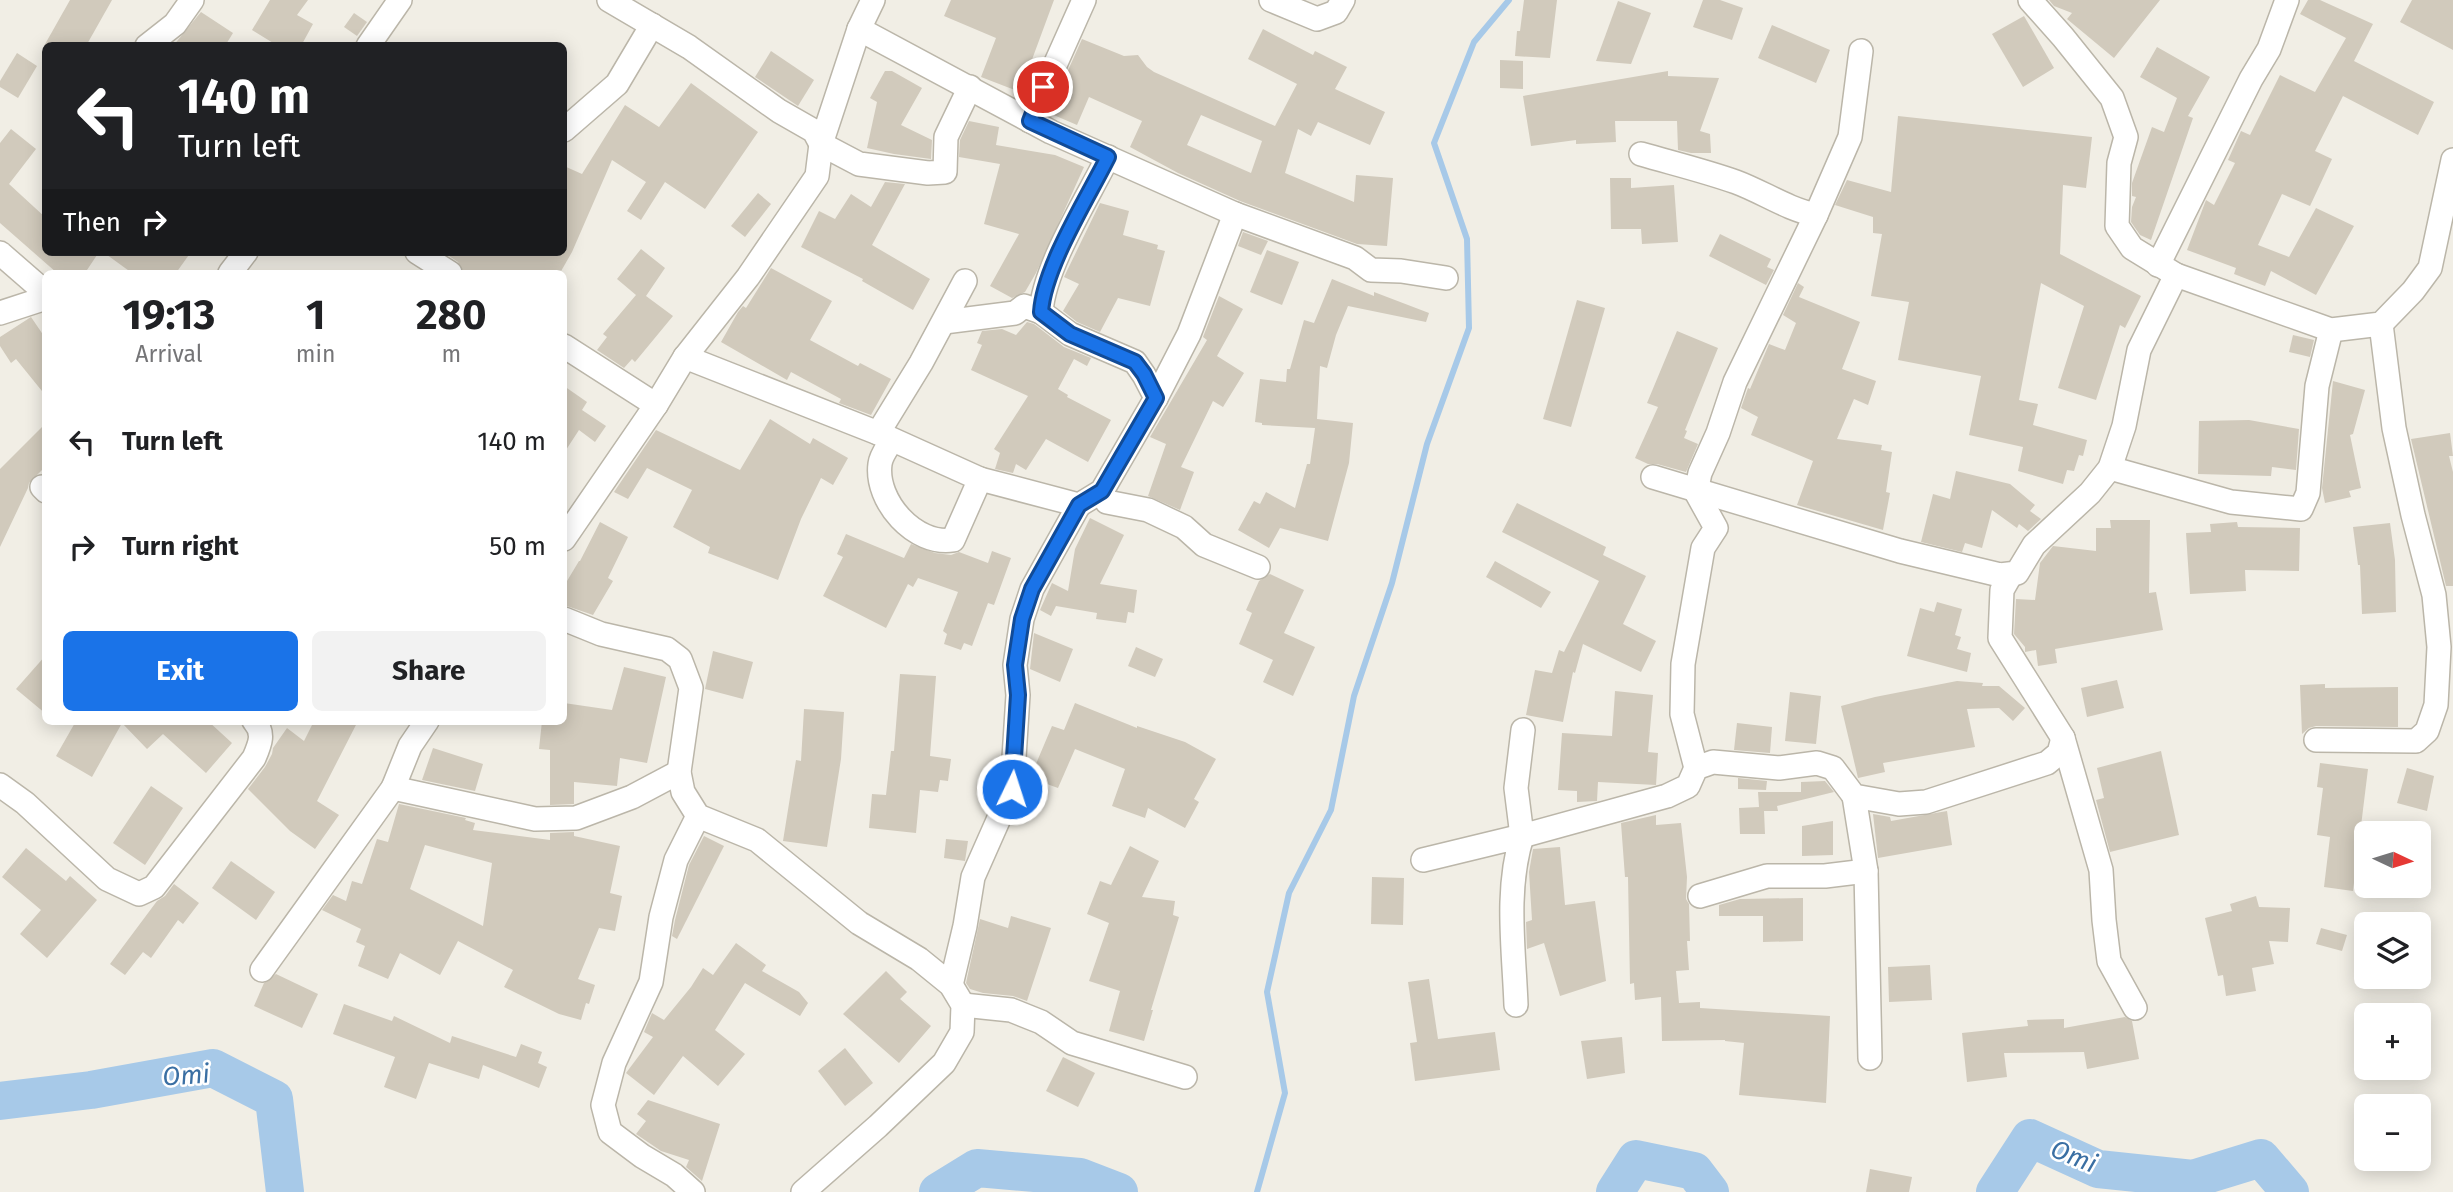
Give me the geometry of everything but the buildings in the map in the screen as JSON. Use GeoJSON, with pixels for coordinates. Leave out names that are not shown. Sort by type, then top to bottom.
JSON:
{"type":"FeatureCollection","features":[{"type":"Feature","properties":{"kind":"street"},"geometry":{"type":"LineString","coordinates":[[152,42],[175,24],[192,0]]}},
{"type":"Feature","properties":{"kind":"street"},"geometry":{"type":"LineString","coordinates":[[371,42],[400,0]]}},
{"type":"Feature","properties":{"kind":"street"},"geometry":{"type":"LineString","coordinates":[[567,535],[656,405],[685,357],[748,277],[817,176],[821,144],[859,29],[873,0]]}},
{"type":"Feature","properties":{"kind":"street"},"geometry":{"type":"LineString","coordinates":[[1030,121],[1084,0]]}},
{"type":"Feature","properties":{"kind":"street"},"geometry":{"type":"LineString","coordinates":[[1270,0],[1317,19],[1336,12],[1343,0]]}},
{"type":"Feature","properties":{"kind":"street"},"geometry":{"type":"LineString","coordinates":[[2030,0],[2112,98],[2126,137],[2119,163],[2118,226],[2132,248],[2167,270],[2330,330],[2381,324],[2413,291],[2430,268],[2449,201],[2453,160]]}},
{"type":"Feature","properties":{"kind":"street"},"geometry":{"type":"LineString","coordinates":[[1653,477],[1900,551],[2010,576],[2017,573],[2034,545],[2090,493],[2110,468],[2124,426],[2139,350],[2167,270],[2251,79],[2269,49],[2287,0]]}},
{"type":"Feature","properties":{"kind":"street"},"geometry":{"type":"LineString","coordinates":[[624,4],[779,111],[814,131],[821,144],[859,164],[928,173],[944,172],[946,137],[970,87]]}},
{"type":"Feature","properties":{"kind":"street"},"geometry":{"type":"LineString","coordinates":[[567,127],[617,84],[652,25]]}},
{"type":"Feature","properties":{"kind":"street"},"geometry":{"type":"LineString","coordinates":[[859,29],[1030,121],[1235,214],[1355,258],[1371,270],[1401,271],[1446,278]]}},
{"type":"Feature","properties":{"kind":"street"},"geometry":{"type":"LineString","coordinates":[[1423,860],[1667,796],[1688,786],[1696,768],[1682,714],[1683,664],[1703,548],[1716,528],[1696,492],[1700,473],[1718,433],[1735,382],[1816,215],[1850,137],[1861,51]]}},
{"type":"Feature","properties":{"kind":"street"},"geometry":{"type":"LineString","coordinates":[[1641,154],[1737,183],[1766,198],[1816,215]]}},
{"type":"Feature","properties":{"kind":"street"},"geometry":{"type":"LineString","coordinates":[[1041,312],[1042,294],[1056,259],[1108,157]]}},
{"type":"Feature","properties":{"kind":"street"},"geometry":{"type":"LineString","coordinates":[[951,985],[973,877],[1012,789],[1018,695],[1015,665],[1022,619],[1032,589],[1079,505],[1102,491],[1156,398],[1189,334],[1235,214]]}},
{"type":"Feature","properties":{"kind":"street"},"geometry":{"type":"LineString","coordinates":[[0,253],[42,291]]}},
{"type":"Feature","properties":{"kind":"street"},"geometry":{"type":"LineString","coordinates":[[232,270],[243,256]]}},
{"type":"Feature","properties":{"kind":"street"},"geometry":{"type":"LineString","coordinates":[[423,256],[445,270]]}},
{"type":"Feature","properties":{"kind":"street"},"geometry":{"type":"LineString","coordinates":[[965,281],[885,436],[880,460],[880,482],[885,497],[903,523],[939,542],[953,540],[980,479]]}},
{"type":"Feature","properties":{"kind":"street"},"geometry":{"type":"LineString","coordinates":[[0,313],[42,297]]}},
{"type":"Feature","properties":{"kind":"street"},"geometry":{"type":"LineString","coordinates":[[944,322],[1015,313],[1024,306],[1041,312],[1070,334],[1135,362],[1156,398]]}},
{"type":"Feature","properties":{"kind":"street"},"geometry":{"type":"LineString","coordinates":[[2316,740],[2416,741],[2427,732],[2436,705],[2439,647],[2434,595],[2394,428],[2381,324]]}},
{"type":"Feature","properties":{"kind":"street"},"geometry":{"type":"LineString","coordinates":[[2110,468],[2231,502],[2301,509],[2308,493],[2317,386],[2330,330]]}},
{"type":"Feature","properties":{"kind":"street"},"geometry":{"type":"LineString","coordinates":[[567,348],[656,405]]}},
{"type":"Feature","properties":{"kind":"street"},"geometry":{"type":"LineString","coordinates":[[685,357],[885,436],[980,479],[1079,505]]}},
{"type":"Feature","properties":{"kind":"street"},"geometry":{"type":"LineString","coordinates":[[1102,491],[1107,502],[1148,510],[1184,527],[1204,545],[1258,567]]}},
{"type":"Feature","properties":{"kind":"street"},"geometry":{"type":"LineString","coordinates":[[2010,576],[2002,590],[2000,638],[2063,738],[2101,870],[2109,961],[2135,1008]]}},
{"type":"Feature","properties":{"kind":"street"},"geometry":{"type":"LineString","coordinates":[[567,620],[601,634],[667,649],[680,659],[691,688],[679,772],[683,792],[698,816],[757,840],[859,923],[919,959],[951,985],[963,1005],[962,1032],[944,1063],[803,1192]]}},
{"type":"Feature","properties":{"kind":"street"},"geometry":{"type":"LineString","coordinates":[[0,785],[25,803],[107,879],[139,894],[154,887],[254,758],[261,742],[258,725]]}},
{"type":"Feature","properties":{"kind":"street"},"geometry":{"type":"LineString","coordinates":[[262,970],[393,788],[410,746],[424,725]]}},
{"type":"Feature","properties":{"kind":"street"},"geometry":{"type":"LineString","coordinates":[[1517,1005],[1512,891],[1522,836],[1516,789],[1523,730]]}},
{"type":"Feature","properties":{"kind":"street"},"geometry":{"type":"LineString","coordinates":[[1854,796],[1899,804],[1926,802],[2047,763],[2059,753],[2063,738]]}},
{"type":"Feature","properties":{"kind":"street"},"geometry":{"type":"LineString","coordinates":[[1696,768],[1713,762],[1779,768],[1817,763],[1833,768],[1854,796],[1866,870],[1870,1058]]}},
{"type":"Feature","properties":{"kind":"street"},"geometry":{"type":"LineString","coordinates":[[393,788],[535,820],[576,817],[632,797],[679,772]]}},
{"type":"Feature","properties":{"kind":"street"},"geometry":{"type":"LineString","coordinates":[[693,1192],[674,1175],[610,1132],[603,1105],[614,1063],[651,982],[661,917],[676,860],[698,816]]}},
{"type":"Feature","properties":{"kind":"street"},"geometry":{"type":"LineString","coordinates":[[1700,896],[1768,876],[1825,876],[1866,870]]}},
{"type":"Feature","properties":{"kind":"street"},"geometry":{"type":"LineString","coordinates":[[963,1005],[1012,1010],[1041,1022],[1072,1043],[1185,1077]]}},
{"type":"Feature","properties":{"kind":"waterway"},"geometry":{"type":"LineString","coordinates":[[1257,1192],[1285,1093],[1267,992],[1289,893],[1331,810],[1354,696],[1392,583],[1427,444],[1469,328],[1467,239],[1434,143],[1474,42],[1509,0]]}},
{"type":"Feature","properties":{"kind":"waterway","name":"Omi"},"geometry":{"type":"LineString","coordinates":[[0,1101],[91,1090],[213,1068],[274,1099],[285,1192]]}},
{"type":"Feature","properties":{"kind":"waterway","name":"Omi"},"geometry":{"type":"LineString","coordinates":[[1995,1192],[2030,1138],[2098,1169],[2193,1179],[2261,1158],[2290,1192]]}},
{"type":"Feature","properties":{"kind":"waterway","name":"Omi"},"geometry":{"type":"LineString","coordinates":[[1615,1192],[1636,1159],[1694,1171],[1710,1192]]}},
{"type":"Feature","properties":{"kind":"waterway","name":"Omi"},"geometry":{"type":"LineString","coordinates":[[938,1192],[977,1168],[1080,1177],[1119,1192]]}},
{"type":"Feature","properties":{"kind":"route"},"geometry":{"type":"LineString","coordinates":[[1012,789],[1018,695],[1015,665],[1022,619],[1032,589],[1079,505],[1102,491],[1156,398],[1135,362],[1070,334],[1041,312],[1042,294],[1056,259],[1108,157],[1030,121],[1043,87]]}}]}
